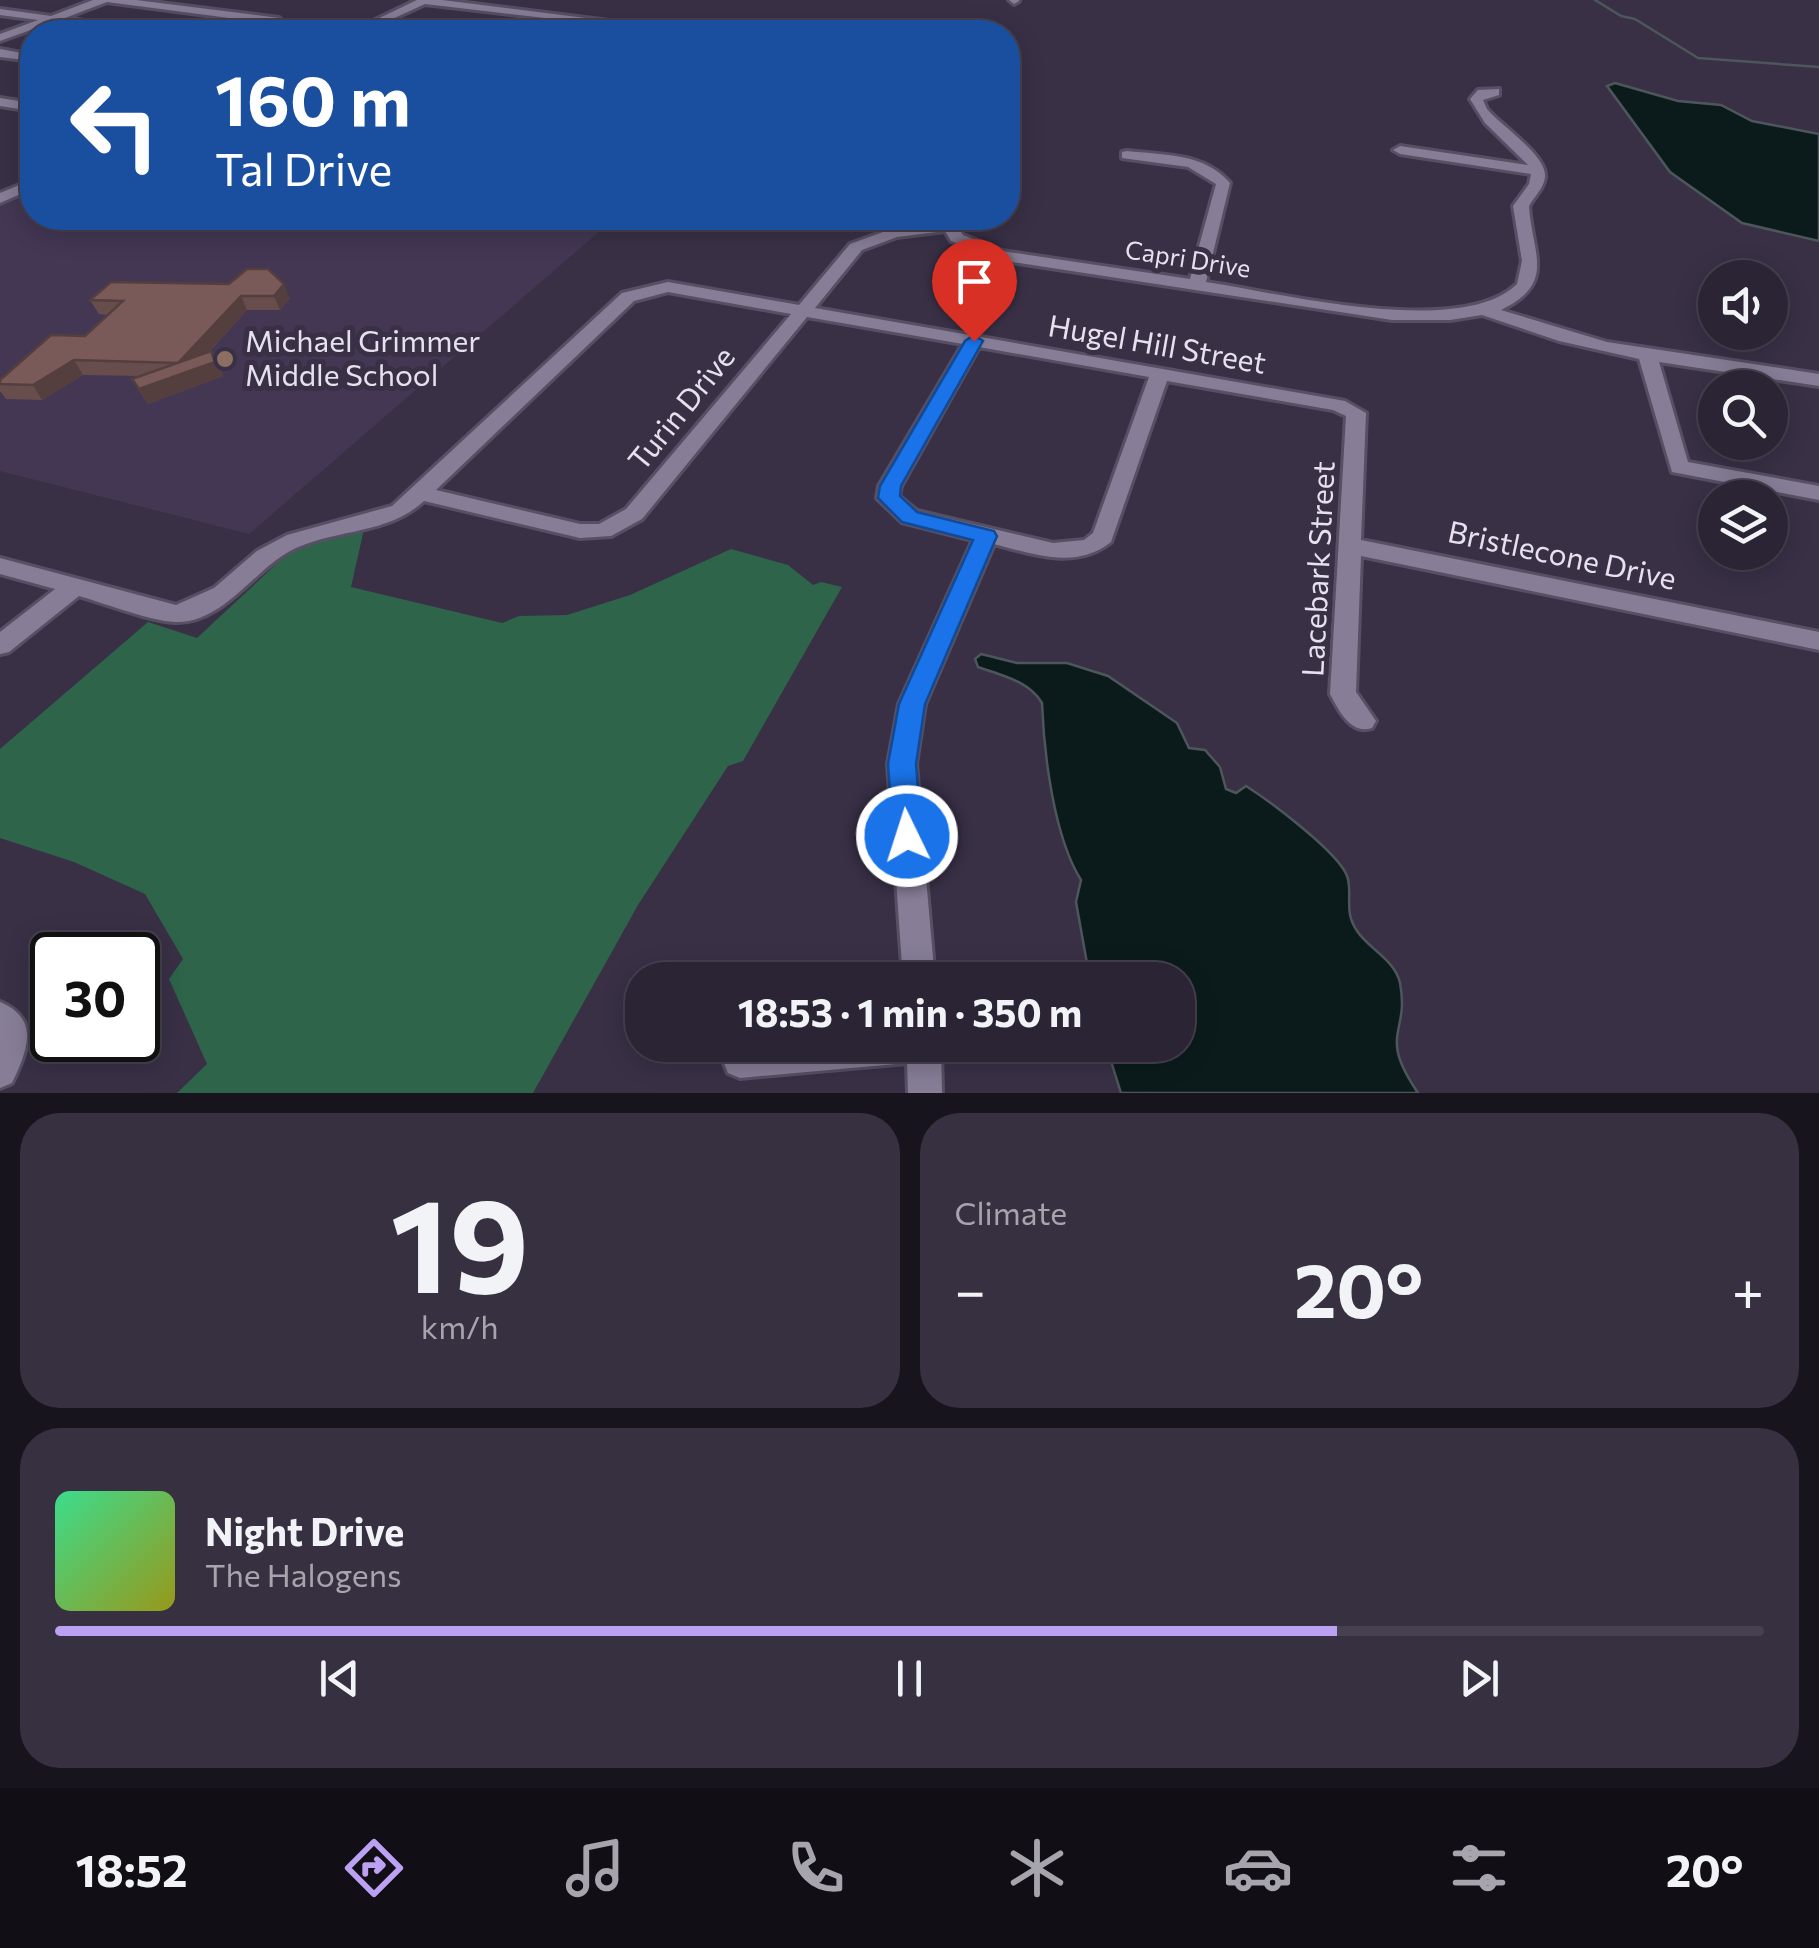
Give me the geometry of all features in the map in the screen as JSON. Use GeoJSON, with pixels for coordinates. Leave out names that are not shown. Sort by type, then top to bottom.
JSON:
{"type":"FeatureCollection","features":[{"type":"Feature","properties":{"kind":"street"},"geometry":{"type":"LineString","coordinates":[[50,19],[107,0],[230,20]]}},
{"type":"Feature","properties":{"kind":"street"},"geometry":{"type":"LineString","coordinates":[[382,20],[424,1],[588,20]]}},
{"type":"Feature","properties":{"kind":"street"},"geometry":{"type":"LineString","coordinates":[[0,12],[58,20]]}},
{"type":"Feature","properties":{"kind":"street"},"geometry":{"type":"LineString","coordinates":[[1485,310],[1508,299],[1528,280],[1530,268],[1521,206],[1538,182],[1534,162],[1488,122],[1478,108],[1476,99],[1494,92]]}},
{"type":"Feature","properties":{"kind":"street"},"geometry":{"type":"LineString","coordinates":[[1400,150],[1538,171]]}},
{"type":"Feature","properties":{"kind":"street"},"geometry":{"type":"LineString","coordinates":[[1127,155],[1198,165],[1211,170],[1223,183],[1197,286]]}},
{"type":"Feature","properties":{"kind":"street","name":"Turin Drive"},"geometry":{"type":"LineString","coordinates":[[421,492],[580,531],[619,525],[634,514],[856,246],[905,230]]}},
{"type":"Feature","properties":{"kind":"street","name":"Capri Drive"},"geometry":{"type":"LineString","coordinates":[[954,230],[966,244],[999,255],[1357,311],[1439,316],[1485,310]]}},
{"type":"Feature","properties":{"kind":"street","name":"Hugel Hill Street"},"geometry":{"type":"LineString","coordinates":[[421,492],[628,297],[652,288],[668,287],[1338,405],[1356,413]]}},
{"type":"Feature","properties":{"kind":"street"},"geometry":{"type":"LineString","coordinates":[[1485,310],[1540,332],[1819,380]]}},
{"type":"Feature","properties":{"kind":"street"},"geometry":{"type":"LineString","coordinates":[[974,341],[890,486],[888,498],[910,517],[1053,551],[1090,547],[1103,538],[1160,374]]}},
{"type":"Feature","properties":{"kind":"street"},"geometry":{"type":"LineString","coordinates":[[1647,353],[1680,466],[1819,493]]}},
{"type":"Feature","properties":{"kind":"street","name":"Lacebark Street"},"geometry":{"type":"LineString","coordinates":[[1356,413],[1343,694],[1363,721]]}},
{"type":"Feature","properties":{"kind":"street"},"geometry":{"type":"LineString","coordinates":[[0,566],[176,614],[205,607],[278,548],[310,534],[381,520],[400,511],[421,492]]}},
{"type":"Feature","properties":{"kind":"street"},"geometry":{"type":"LineString","coordinates":[[917,962],[902,764],[912,704],[986,536]]}},
{"type":"Feature","properties":{"kind":"street","name":"Bristlecone Drive"},"geometry":{"type":"LineString","coordinates":[[1351,546],[1819,642]]}},
{"type":"Feature","properties":{"kind":"street"},"geometry":{"type":"LineString","coordinates":[[0,644],[74,587]]}},
{"type":"Feature","properties":{"kind":"street"},"geometry":{"type":"LineString","coordinates":[[0,1071],[10,1051],[5,1022]]}},
{"type":"Feature","properties":{"kind":"street"},"geometry":{"type":"LineString","coordinates":[[924,1062],[925,1093]]}},
{"type":"Feature","properties":{"kind":"shaded area"},"geometry":{"type":"Polygon","coordinates":[[[1615,83],[1678,101],[1721,105],[1752,121],[1819,134],[1819,241],[1742,223],[1670,172],[1607,86],[1615,83]]]}},
{"type":"Feature","properties":{"kind":"shaded area","name":"Michael Grimmer Middle School"},"geometry":{"type":"Polygon","coordinates":[[[20,193],[20,230],[600,231],[249,534],[0,471],[0,202],[20,193]]]}},
{"type":"Feature","properties":{"kind":"shaded area"},"geometry":{"type":"Polygon","coordinates":[[[981,654],[1017,663],[1067,663],[1108,676],[1177,723],[1189,748],[1205,750],[1220,767],[1226,789],[1236,793],[1246,786],[1333,856],[1348,879],[1353,924],[1387,961],[1400,983],[1397,1046],[1399,1058],[1418,1093],[1121,1093],[1111,1062],[1195,1062],[1195,962],[1087,962],[1076,902],[1081,880],[1057,819],[1042,703],[1022,684],[978,667],[975,659],[981,654]]]}},
{"type":"Feature","properties":{"kind":"green space"},"geometry":{"type":"Polygon","coordinates":[[[364,529],[351,587],[502,623],[519,616],[567,615],[630,595],[731,549],[788,565],[813,585],[821,582],[842,587],[743,761],[728,766],[638,905],[533,1093],[177,1093],[207,1064],[169,979],[183,959],[145,894],[74,862],[0,838],[0,749],[148,622],[197,638],[288,553],[329,536],[364,529]]]}},
{"type":"Feature","properties":{"kind":"building"},"geometry":{"type":"Polygon","coordinates":[[[247,269],[268,269],[284,284],[274,296],[241,296],[178,363],[74,360],[33,385],[0,384],[51,335],[85,336],[123,301],[90,300],[111,282],[229,284],[247,269]]]}},
{"type":"Feature","properties":{"kind":"building"},"geometry":{"type":"Polygon","coordinates":[[[211,351],[215,362],[139,389],[132,379],[211,351]]]}},
{"type":"Feature","properties":{"kind":"waterway"},"geometry":{"type":"LineString","coordinates":[[1595,0],[1621,16],[1635,19],[1698,58],[1819,67]]}},
{"type":"Feature","properties":{"kind":"place","name":"Michael Grimmer Middle School"},"geometry":{"type":"Point","coordinates":[225,359]}},
{"type":"Feature","properties":{"kind":"route"},"geometry":{"type":"LineString","coordinates":[[907,836],[902,764],[912,704],[986,536],[910,517],[888,498],[890,486],[974,341]]}}]}
